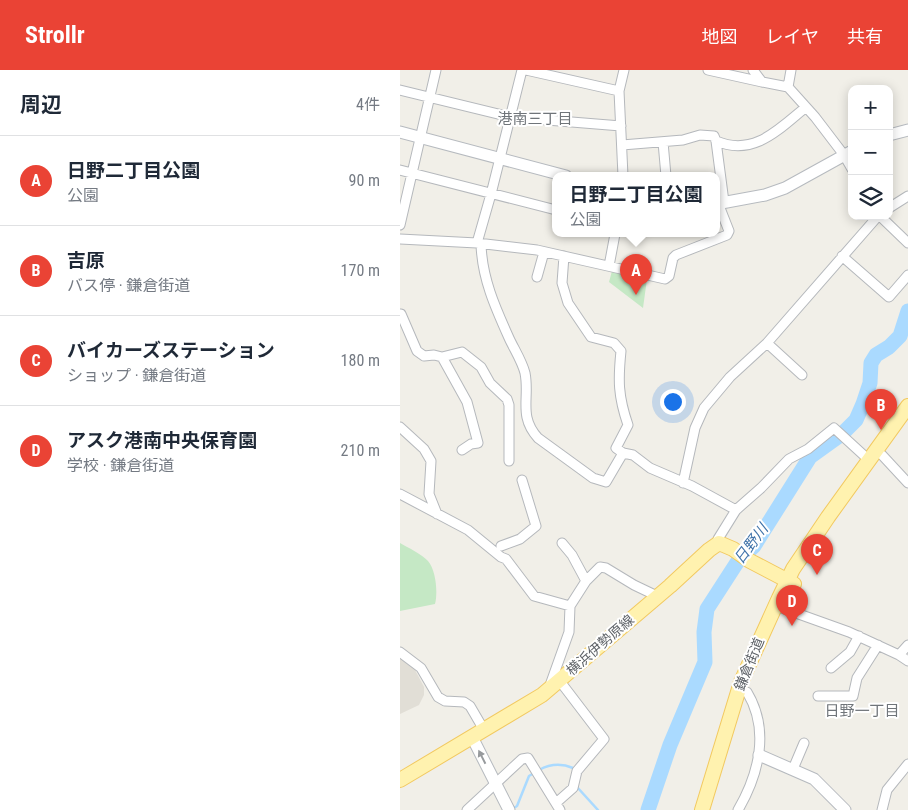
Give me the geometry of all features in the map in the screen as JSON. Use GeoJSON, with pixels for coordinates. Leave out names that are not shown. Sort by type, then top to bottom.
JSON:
{"type":"FeatureCollection","features":[{"type":"Feature","properties":{"kind":"main road","name":"鎌倉街道"},"geometry":{"type":"LineString","coordinates":[[876,458],[908,406]]}},
{"type":"Feature","properties":{"kind":"main road","name":"鎌倉街道"},"geometry":{"type":"LineString","coordinates":[[702,810],[741,682],[768,618],[791,583],[828,517],[908,419]]}},
{"type":"Feature","properties":{"kind":"main road"},"geometry":{"type":"LineString","coordinates":[[719,543],[733,549],[750,561],[791,583]]}},
{"type":"Feature","properties":{"kind":"main road","name":"横浜伊勢原線"},"geometry":{"type":"LineString","coordinates":[[400,780],[542,695],[719,543]]}},
{"type":"Feature","properties":{"kind":"main road","name":"鎌倉街道"},"geometry":{"type":"LineString","coordinates":[[711,810],[760,653],[782,608],[791,583]]}},
{"type":"Feature","properties":{"kind":"street"},"geometry":{"type":"LineString","coordinates":[[400,225],[436,70]]}},
{"type":"Feature","properties":{"kind":"street"},"geometry":{"type":"LineString","coordinates":[[522,70],[479,244],[491,300],[525,373],[526,416],[532,432],[593,478],[606,482],[623,453]]}},
{"type":"Feature","properties":{"kind":"street"},"geometry":{"type":"LineString","coordinates":[[526,70],[619,91]]}},
{"type":"Feature","properties":{"kind":"street"},"geometry":{"type":"LineString","coordinates":[[623,172],[619,91],[624,70]]}},
{"type":"Feature","properties":{"kind":"street"},"geometry":{"type":"LineString","coordinates":[[708,70],[788,87],[848,153],[785,188],[720,203]]}},
{"type":"Feature","properties":{"kind":"street"},"geometry":{"type":"LineString","coordinates":[[753,70],[762,82]]}},
{"type":"Feature","properties":{"kind":"street"},"geometry":{"type":"LineString","coordinates":[[788,87],[791,70]]}},
{"type":"Feature","properties":{"kind":"street"},"geometry":{"type":"LineString","coordinates":[[400,90],[510,117],[621,126]]}},
{"type":"Feature","properties":{"kind":"street"},"geometry":{"type":"LineString","coordinates":[[716,141],[726,145],[738,146],[759,142],[774,133],[806,107]]}},
{"type":"Feature","properties":{"kind":"street"},"geometry":{"type":"LineString","coordinates":[[893,134],[908,130]]}},
{"type":"Feature","properties":{"kind":"street"},"geometry":{"type":"LineString","coordinates":[[400,132],[552,172]]}},
{"type":"Feature","properties":{"kind":"street"},"geometry":{"type":"LineString","coordinates":[[622,145],[683,140],[700,135],[714,136],[716,141],[718,172]]}},
{"type":"Feature","properties":{"kind":"street"},"geometry":{"type":"LineString","coordinates":[[663,142],[666,172]]}},
{"type":"Feature","properties":{"kind":"street"},"geometry":{"type":"LineString","coordinates":[[400,170],[552,209]]}},
{"type":"Feature","properties":{"kind":"street"},"geometry":{"type":"LineString","coordinates":[[893,205],[908,196]]}},
{"type":"Feature","properties":{"kind":"street"},"geometry":{"type":"LineString","coordinates":[[400,239],[479,244],[544,252],[665,279],[669,276],[673,258],[676,255],[727,235],[729,231],[720,206]]}},
{"type":"Feature","properties":{"kind":"street"},"geometry":{"type":"LineString","coordinates":[[683,483],[695,428],[704,408],[724,383],[767,344],[875,220]]}},
{"type":"Feature","properties":{"kind":"street"},"geometry":{"type":"LineString","coordinates":[[883,220],[908,243]]}},
{"type":"Feature","properties":{"kind":"street"},"geometry":{"type":"LineString","coordinates":[[609,266],[615,237]]}},
{"type":"Feature","properties":{"kind":"street"},"geometry":{"type":"LineString","coordinates":[[537,277],[544,252]]}},
{"type":"Feature","properties":{"kind":"street"},"geometry":{"type":"LineString","coordinates":[[564,256],[562,284],[568,303],[591,337],[614,344],[621,351],[619,374],[621,403],[628,425],[616,448],[623,453],[634,455],[650,468],[736,510]]}},
{"type":"Feature","properties":{"kind":"street"},"geometry":{"type":"LineString","coordinates":[[842,256],[889,298],[908,275]]}},
{"type":"Feature","properties":{"kind":"street"},"geometry":{"type":"LineString","coordinates":[[400,314],[417,351],[424,356],[434,355],[442,357],[462,352],[480,367],[490,383],[507,399],[509,405],[509,461]]}},
{"type":"Feature","properties":{"kind":"street"},"geometry":{"type":"LineString","coordinates":[[767,344],[802,376]]}},
{"type":"Feature","properties":{"kind":"street"},"geometry":{"type":"LineString","coordinates":[[442,357],[467,402],[478,443],[471,444],[462,450]]}},
{"type":"Feature","properties":{"kind":"street"},"geometry":{"type":"LineString","coordinates":[[400,427],[424,449],[431,461],[429,494],[437,514]]}},
{"type":"Feature","properties":{"kind":"street"},"geometry":{"type":"LineString","coordinates":[[719,543],[718,539],[736,510],[789,459],[808,449],[834,428],[848,441],[876,458],[908,484]]}},
{"type":"Feature","properties":{"kind":"street"},"geometry":{"type":"LineString","coordinates":[[501,546],[520,539],[536,526],[522,480]]}},
{"type":"Feature","properties":{"kind":"street"},"geometry":{"type":"LineString","coordinates":[[400,494],[468,530],[506,559],[534,596],[570,606]]}},
{"type":"Feature","properties":{"kind":"street"},"geometry":{"type":"LineString","coordinates":[[562,543],[572,555],[586,581]]}},
{"type":"Feature","properties":{"kind":"street"},"geometry":{"type":"LineString","coordinates":[[467,810],[495,782],[522,759],[528,758],[558,806],[573,788],[576,774],[604,739],[554,685],[569,632],[570,606],[586,581],[600,567],[606,568],[657,596]]}},
{"type":"Feature","properties":{"kind":"street"},"geometry":{"type":"LineString","coordinates":[[782,608],[859,636],[908,661]]}},
{"type":"Feature","properties":{"kind":"street"},"geometry":{"type":"LineString","coordinates":[[831,668],[850,652],[859,636]]}},
{"type":"Feature","properties":{"kind":"street"},"geometry":{"type":"LineString","coordinates":[[818,696],[853,696],[857,678],[878,645]]}},
{"type":"Feature","properties":{"kind":"street"},"geometry":{"type":"LineString","coordinates":[[899,655],[908,645]]}},
{"type":"Feature","properties":{"kind":"street"},"geometry":{"type":"LineString","coordinates":[[400,652],[420,668],[438,697],[445,701],[464,702],[470,706],[495,782],[509,809]]}},
{"type":"Feature","properties":{"kind":"street"},"geometry":{"type":"LineString","coordinates":[[738,810],[754,778],[759,755],[756,709],[747,692]]}},
{"type":"Feature","properties":{"kind":"street"},"geometry":{"type":"LineString","coordinates":[[793,769],[804,743]]}},
{"type":"Feature","properties":{"kind":"street"},"geometry":{"type":"LineString","coordinates":[[759,755],[814,779],[846,810]]}},
{"type":"Feature","properties":{"kind":"street"},"geometry":{"type":"LineString","coordinates":[[882,810],[887,790],[908,764]]}},
{"type":"Feature","properties":{"kind":"shaded area"},"geometry":{"type":"Polygon","coordinates":[[[400,657],[414,668],[424,687],[424,695],[419,705],[400,714],[400,657]]]}},
{"type":"Feature","properties":{"kind":"green space"},"geometry":{"type":"Polygon","coordinates":[[[612,271],[647,279],[643,308],[609,282],[612,271]]]}},
{"type":"Feature","properties":{"kind":"green space"},"geometry":{"type":"Polygon","coordinates":[[[400,543],[422,556],[431,565],[436,582],[435,604],[400,611],[400,543]]]}},
{"type":"Feature","properties":{"kind":"waterway","name":"日野川"},"geometry":{"type":"LineString","coordinates":[[648,810],[670,745],[705,662],[704,632],[707,609],[738,561],[754,546],[810,457],[842,434],[856,420],[870,383],[871,363],[876,355],[889,347],[900,336],[908,311]]}},
{"type":"Feature","properties":{"kind":"waterway"},"geometry":{"type":"LineString","coordinates":[[539,770],[551,765],[560,765],[569,766],[574,771]]}},
{"type":"Feature","properties":{"kind":"waterway"},"geometry":{"type":"LineString","coordinates":[[512,809],[517,806],[529,776],[534,773]]}},
{"type":"Feature","properties":{"kind":"waterway"},"geometry":{"type":"LineString","coordinates":[[577,787],[598,810]]}},
{"type":"Feature","properties":{"kind":"place","name":"日野二丁目公園"},"geometry":{"type":"Point","coordinates":[636,295]}},
{"type":"Feature","properties":{"kind":"place","name":"吉原"},"geometry":{"type":"Point","coordinates":[881,430]}},
{"type":"Feature","properties":{"kind":"place","name":"バイカーズステーション"},"geometry":{"type":"Point","coordinates":[817,575]}},
{"type":"Feature","properties":{"kind":"place","name":"アスク港南中央保育園"},"geometry":{"type":"Point","coordinates":[792,626]}},
{"type":"Feature","properties":{"kind":"district","name":"港南三丁目"},"geometry":{"type":"Point","coordinates":[535,119]}},
{"type":"Feature","properties":{"kind":"district","name":"日野一丁目"},"geometry":{"type":"Point","coordinates":[862,711]}}]}
